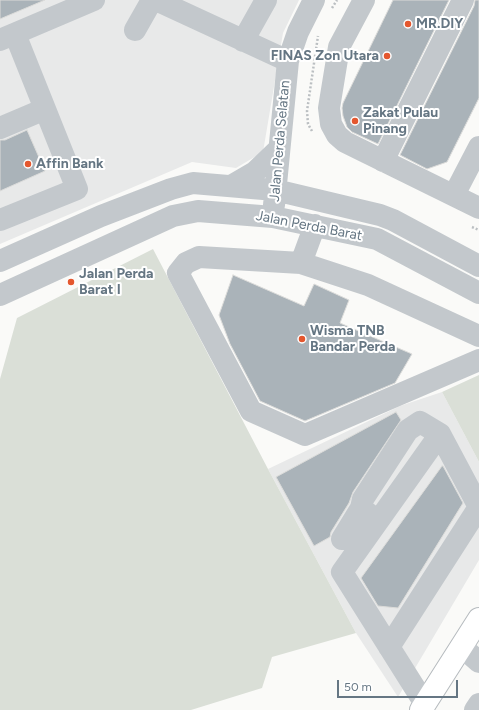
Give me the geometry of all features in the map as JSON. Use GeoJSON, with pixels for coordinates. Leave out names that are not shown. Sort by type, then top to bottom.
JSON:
{"type":"FeatureCollection","features":[{"type":"Feature","properties":{"kind":"main road"},"geometry":{"type":"LineString","coordinates":[[423,707],[479,619]]}},
{"type":"Feature","properties":{"kind":"street"},"geometry":{"type":"LineString","coordinates":[[0,220],[77,189],[45,109],[7,37],[94,0]]}},
{"type":"Feature","properties":{"kind":"street"},"geometry":{"type":"LineString","coordinates":[[135,30],[152,0]]}},
{"type":"Feature","properties":{"kind":"street"},"geometry":{"type":"LineString","coordinates":[[156,0],[243,41],[288,60]]}},
{"type":"Feature","properties":{"kind":"street"},"geometry":{"type":"LineString","coordinates":[[243,41],[266,0]]}},
{"type":"Feature","properties":{"kind":"street","name":"Jalan Perda Selatan"},"geometry":{"type":"LineString","coordinates":[[273,216],[288,60],[298,32],[314,0]]}},
{"type":"Feature","properties":{"kind":"street"},"geometry":{"type":"LineString","coordinates":[[364,0],[339,47],[329,108],[331,124],[337,135],[345,142],[479,208]]}},
{"type":"Feature","properties":{"kind":"street"},"geometry":{"type":"LineString","coordinates":[[383,161],[463,0]]}},
{"type":"Feature","properties":{"kind":"street"},"geometry":{"type":"LineString","coordinates":[[0,128],[45,109]]}},
{"type":"Feature","properties":{"kind":"street"},"geometry":{"type":"LineString","coordinates":[[454,195],[479,147]]}},
{"type":"Feature","properties":{"kind":"street"},"geometry":{"type":"LineString","coordinates":[[231,186],[255,172],[279,148]]}},
{"type":"Feature","properties":{"kind":"street","name":"Jalan Perda Barat"},"geometry":{"type":"LineString","coordinates":[[0,261],[101,216],[171,189],[193,183],[275,190],[380,215],[393,220],[479,266]]}},
{"type":"Feature","properties":{"kind":"street","name":"Jalan Perda Barat"},"geometry":{"type":"LineString","coordinates":[[0,295],[173,216],[198,211],[273,216],[377,239],[479,293]]}},
{"type":"Feature","properties":{"kind":"street"},"geometry":{"type":"LineString","coordinates":[[302,263],[315,225]]}},
{"type":"Feature","properties":{"kind":"street"},"geometry":{"type":"LineString","coordinates":[[479,336],[368,285],[302,263],[198,258],[186,263],[178,273],[251,411],[305,435],[479,360]]}},
{"type":"Feature","properties":{"kind":"street"},"geometry":{"type":"LineString","coordinates":[[370,514],[363,499],[408,430],[420,422],[440,434],[479,507],[389,647]]}},
{"type":"Feature","properties":{"kind":"street"},"geometry":{"type":"LineString","coordinates":[[342,539],[370,514]]}},
{"type":"Feature","properties":{"kind":"street"},"geometry":{"type":"LineString","coordinates":[[370,514],[342,572],[389,647],[423,707]]}},
{"type":"Feature","properties":{"kind":"street"},"geometry":{"type":"LineString","coordinates":[[462,647],[479,662]]}},
{"type":"Feature","properties":{"kind":"street"},"geometry":{"type":"LineString","coordinates":[[474,710],[479,704]]}},
{"type":"Feature","properties":{"kind":"shaded area"},"geometry":{"type":"Polygon","coordinates":[[[0,0],[299,0],[283,33],[263,152],[236,168],[192,162],[0,244],[0,0]]]}},
{"type":"Feature","properties":{"kind":"shaded area"},"geometry":{"type":"Polygon","coordinates":[[[153,249],[356,633],[272,657],[262,688],[191,710],[0,710],[0,379],[17,318],[153,249]]]}},
{"type":"Feature","properties":{"kind":"shaded area"},"geometry":{"type":"Polygon","coordinates":[[[479,375],[479,462],[442,392],[479,375]]]}},
{"type":"Feature","properties":{"kind":"shaded area"},"geometry":{"type":"Polygon","coordinates":[[[442,392],[479,462],[479,560],[398,697],[356,633],[268,469],[400,406],[442,392]]]}},
{"type":"Feature","properties":{"kind":"building"},"geometry":{"type":"Polygon","coordinates":[[[0,0],[45,0],[0,19],[0,0]]]}},
{"type":"Feature","properties":{"kind":"building"},"geometry":{"type":"Polygon","coordinates":[[[393,0],[449,0],[378,144],[352,132],[347,127],[342,108],[343,103],[393,0]]]}},
{"type":"Feature","properties":{"kind":"building"},"geometry":{"type":"Polygon","coordinates":[[[475,0],[479,0],[479,98],[447,162],[427,169],[400,155],[474,6],[475,0]]]}},
{"type":"Feature","properties":{"kind":"building"},"geometry":{"type":"Polygon","coordinates":[[[27,130],[45,171],[0,191],[0,140],[5,140],[27,130]]]}},
{"type":"Feature","properties":{"kind":"building","name":"Wisma TNB Bandar Perda"},"geometry":{"type":"Polygon","coordinates":[[[233,275],[304,306],[314,284],[349,300],[340,323],[412,354],[395,383],[305,421],[260,401],[230,344],[219,315],[233,275]]]}},
{"type":"Feature","properties":{"kind":"building"},"geometry":{"type":"Polygon","coordinates":[[[396,412],[401,420],[353,492],[349,503],[331,532],[330,537],[314,546],[276,477],[396,412]]]}},
{"type":"Feature","properties":{"kind":"building"},"geometry":{"type":"Polygon","coordinates":[[[442,466],[463,503],[398,608],[378,606],[361,578],[442,466]]]}},
{"type":"Feature","properties":{"kind":"place","name":"MR.DIY"},"geometry":{"type":"Point","coordinates":[408,24]}},
{"type":"Feature","properties":{"kind":"place","name":"FINAS Zon Utara"},"geometry":{"type":"Point","coordinates":[387,56]}},
{"type":"Feature","properties":{"kind":"place","name":"Zakat Pulau Pinang"},"geometry":{"type":"Point","coordinates":[355,121]}},
{"type":"Feature","properties":{"kind":"place","name":"Affin Bank"},"geometry":{"type":"Point","coordinates":[28,164]}},
{"type":"Feature","properties":{"kind":"place","name":"Jalan Perda Barat I"},"geometry":{"type":"Point","coordinates":[71,282]}},
{"type":"Feature","properties":{"kind":"place","name":"Wisma TNB Bandar Perda"},"geometry":{"type":"Point","coordinates":[302,339]}}]}
